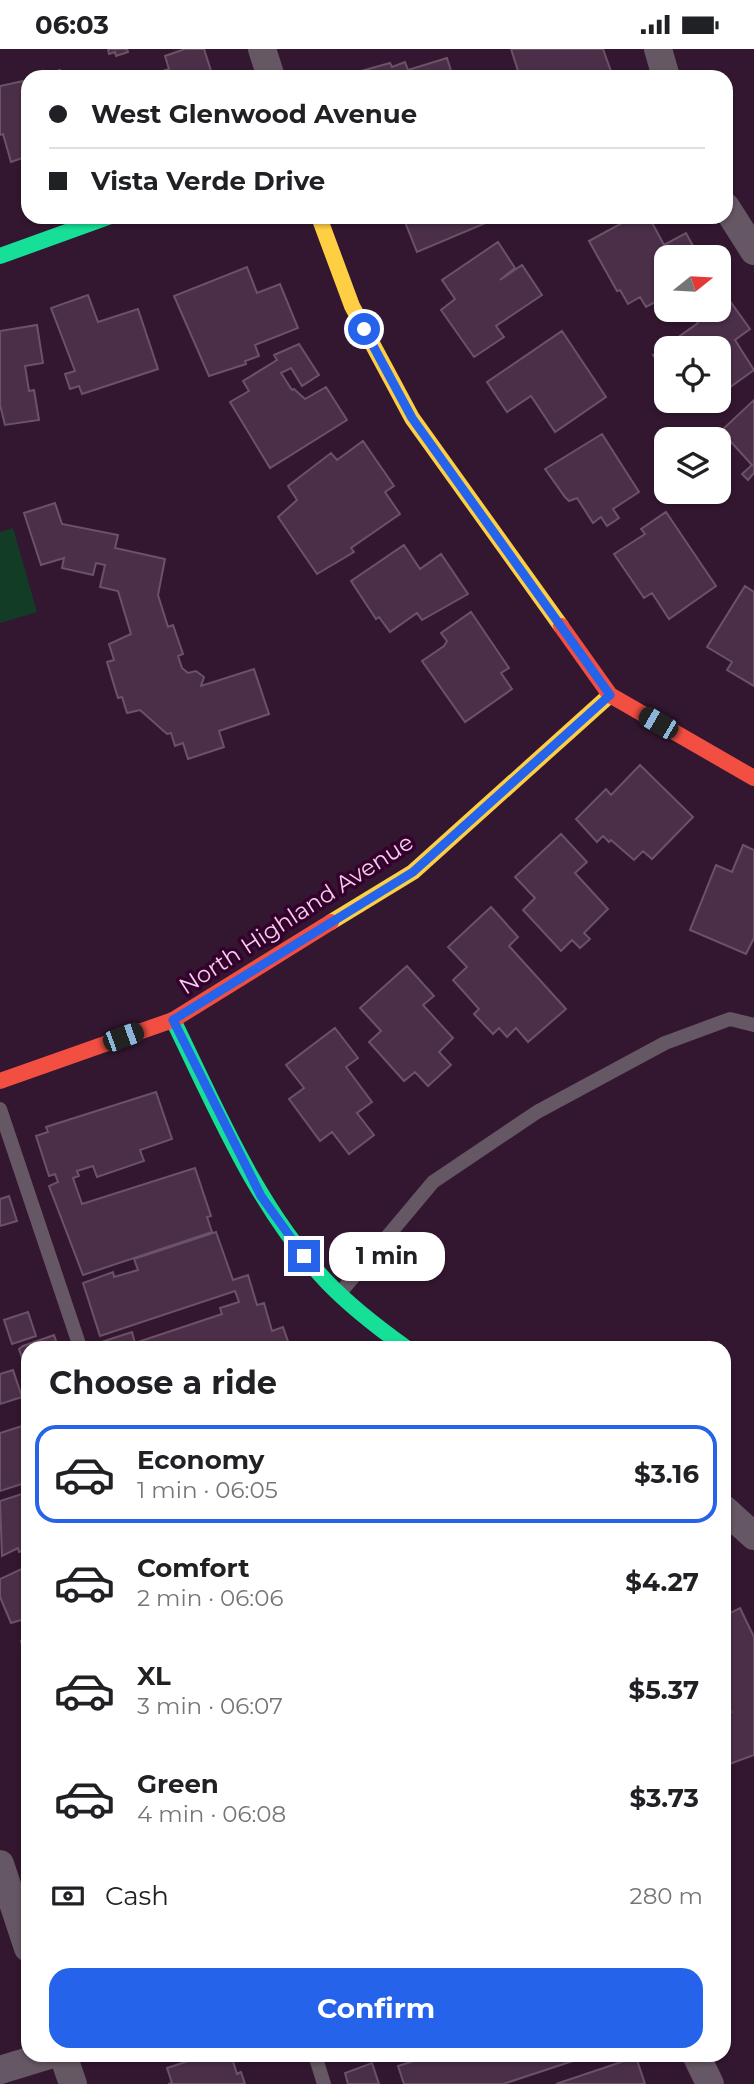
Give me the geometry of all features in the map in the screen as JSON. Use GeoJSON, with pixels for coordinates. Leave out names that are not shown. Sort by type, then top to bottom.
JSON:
{"type":"FeatureCollection","features":[{"type":"Feature","properties":{"kind":"street"},"geometry":{"type":"LineString","coordinates":[[262,49],[269,70]]}},
{"type":"Feature","properties":{"kind":"street"},"geometry":{"type":"LineString","coordinates":[[658,49],[664,70]]}},
{"type":"Feature","properties":{"kind":"street"},"geometry":{"type":"LineString","coordinates":[[733,218],[754,251]]}},
{"type":"Feature","properties":{"kind":"street"},"geometry":{"type":"LineString","coordinates":[[0,256],[89,224]]}},
{"type":"Feature","properties":{"kind":"street"},"geometry":{"type":"LineString","coordinates":[[322,224],[352,306],[412,418],[610,695],[754,778]]}},
{"type":"Feature","properties":{"kind":"street","name":"North Highland Avenue"},"geometry":{"type":"LineString","coordinates":[[0,1081],[173,1020],[413,872],[610,695]]}},
{"type":"Feature","properties":{"kind":"street"},"geometry":{"type":"LineString","coordinates":[[173,1020],[261,1196],[318,1276],[398,1341]]}},
{"type":"Feature","properties":{"kind":"street"},"geometry":{"type":"LineString","coordinates":[[731,1515],[754,1536]]}},
{"type":"Feature","properties":{"kind":"street"},"geometry":{"type":"LineString","coordinates":[[0,1864],[21,1927]]}},
{"type":"Feature","properties":{"kind":"street"},"geometry":{"type":"LineString","coordinates":[[0,2070],[26,2062]]}},
{"type":"Feature","properties":{"kind":"street"},"geometry":{"type":"LineString","coordinates":[[66,2062],[73,2084]]}},
{"type":"Feature","properties":{"kind":"street"},"geometry":{"type":"LineString","coordinates":[[699,2062],[710,2084]]}},
{"type":"Feature","properties":{"kind":"lane"},"geometry":{"type":"LineString","coordinates":[[340,1294],[433,1182],[537,1112],[665,1043],[730,1019],[754,1025]]}},
{"type":"Feature","properties":{"kind":"lane"},"geometry":{"type":"LineString","coordinates":[[0,1109],[78,1341]]}},
{"type":"Feature","properties":{"kind":"lane"},"geometry":{"type":"LineString","coordinates":[[317,2062],[324,2084]]}},
{"type":"Feature","properties":{"kind":"green space"},"geometry":{"type":"Polygon","coordinates":[[[13,528],[37,612],[0,623],[0,532],[13,528]]]}},
{"type":"Feature","properties":{"kind":"building"},"geometry":{"type":"Polygon","coordinates":[[[108,49],[127,49],[128,52],[116,56],[115,52],[109,54],[108,49]]]}},
{"type":"Feature","properties":{"kind":"building"},"geometry":{"type":"Polygon","coordinates":[[[185,49],[204,49],[211,70],[166,70],[169,69],[165,56],[185,49]]]}},
{"type":"Feature","properties":{"kind":"building"},"geometry":{"type":"Polygon","coordinates":[[[511,49],[603,49],[610,70],[518,70],[511,49]]]}},
{"type":"Feature","properties":{"kind":"building"},"geometry":{"type":"Polygon","coordinates":[[[447,58],[451,70],[408,70],[447,58]]]}},
{"type":"Feature","properties":{"kind":"building"},"geometry":{"type":"Polygon","coordinates":[[[405,62],[408,70],[365,70],[390,63],[392,67],[405,62]]]}},
{"type":"Feature","properties":{"kind":"building"},"geometry":{"type":"Polygon","coordinates":[[[21,82],[21,158],[11,162],[3,134],[0,135],[0,86],[21,82]]]}},
{"type":"Feature","properties":{"kind":"building"},"geometry":{"type":"Polygon","coordinates":[[[406,224],[484,224],[417,252],[406,224]]]}},
{"type":"Feature","properties":{"kind":"building"},"geometry":{"type":"Polygon","coordinates":[[[620,224],[653,224],[664,245],[654,245],[654,303],[646,307],[640,297],[628,304],[620,290],[617,291],[589,241],[620,224]]]}},
{"type":"Feature","properties":{"kind":"building"},"geometry":{"type":"Polygon","coordinates":[[[686,233],[692,245],[664,245],[686,233]]]}},
{"type":"Feature","properties":{"kind":"building"},"geometry":{"type":"Polygon","coordinates":[[[498,242],[515,268],[500,280],[522,265],[542,295],[496,326],[504,337],[474,357],[441,310],[455,299],[442,280],[498,242]]]}},
{"type":"Feature","properties":{"kind":"building"},"geometry":{"type":"Polygon","coordinates":[[[247,267],[257,293],[280,284],[298,328],[255,345],[259,356],[245,361],[246,364],[209,376],[174,296],[247,267]]]}},
{"type":"Feature","properties":{"kind":"building"},"geometry":{"type":"Polygon","coordinates":[[[88,295],[98,322],[138,309],[158,369],[82,394],[79,386],[70,389],[65,374],[75,371],[51,308],[88,295]]]}},
{"type":"Feature","properties":{"kind":"building"},"geometry":{"type":"Polygon","coordinates":[[[732,304],[750,329],[735,340],[754,370],[731,386],[731,336],[680,336],[698,323],[732,322],[732,304]]]}},
{"type":"Feature","properties":{"kind":"building"},"geometry":{"type":"Polygon","coordinates":[[[37,325],[43,363],[25,366],[29,391],[34,390],[39,420],[5,425],[0,405],[0,331],[37,325]]]}},
{"type":"Feature","properties":{"kind":"building"},"geometry":{"type":"Polygon","coordinates":[[[562,331],[606,397],[555,432],[531,396],[507,412],[487,382],[562,331]]]}},
{"type":"Feature","properties":{"kind":"building"},"geometry":{"type":"Polygon","coordinates":[[[299,344],[319,375],[302,386],[291,368],[281,373],[292,390],[305,399],[326,387],[347,420],[270,468],[230,402],[249,391],[243,381],[277,360],[274,355],[299,344]]]}},
{"type":"Feature","properties":{"kind":"building"},"geometry":{"type":"Polygon","coordinates":[[[754,400],[754,473],[748,480],[742,474],[752,465],[731,442],[731,427],[725,427],[754,400]]]}},
{"type":"Feature","properties":{"kind":"building"},"geometry":{"type":"Polygon","coordinates":[[[602,434],[639,492],[613,509],[619,518],[607,526],[601,517],[593,523],[577,498],[569,501],[545,469],[602,434]]]}},
{"type":"Feature","properties":{"kind":"building"},"geometry":{"type":"Polygon","coordinates":[[[363,441],[394,486],[385,492],[400,514],[351,548],[354,552],[317,574],[278,517],[297,500],[288,486],[331,453],[337,460],[363,441]]]}},
{"type":"Feature","properties":{"kind":"building"},"geometry":{"type":"Polygon","coordinates":[[[55,503],[62,524],[118,535],[115,548],[165,559],[158,595],[168,627],[173,625],[183,654],[178,656],[182,668],[188,673],[196,671],[204,677],[201,686],[254,669],[269,714],[219,731],[224,747],[188,759],[183,743],[175,746],[171,733],[167,734],[140,710],[127,713],[122,697],[118,698],[107,662],[114,660],[109,644],[131,634],[118,591],[100,587],[105,565],[96,563],[93,575],[62,568],[64,558],[41,565],[24,513],[55,503]]]}},
{"type":"Feature","properties":{"kind":"building"},"geometry":{"type":"Polygon","coordinates":[[[666,512],[716,586],[669,619],[652,593],[644,598],[614,554],[645,534],[641,529],[666,512]]]}},
{"type":"Feature","properties":{"kind":"building"},"geometry":{"type":"Polygon","coordinates":[[[404,545],[420,569],[441,554],[468,594],[422,620],[417,613],[390,632],[379,617],[376,619],[351,581],[404,545]]]}},
{"type":"Feature","properties":{"kind":"building"},"geometry":{"type":"Polygon","coordinates":[[[745,586],[754,592],[754,686],[727,670],[732,662],[707,647],[745,586]]]}},
{"type":"Feature","properties":{"kind":"building"},"geometry":{"type":"Polygon","coordinates":[[[471,612],[509,668],[501,673],[512,689],[465,722],[422,661],[444,646],[447,641],[441,633],[471,612]]]}},
{"type":"Feature","properties":{"kind":"building"},"geometry":{"type":"Polygon","coordinates":[[[640,765],[693,817],[652,859],[643,851],[634,860],[603,836],[597,842],[576,819],[606,789],[611,795],[640,765]]]}},
{"type":"Feature","properties":{"kind":"building"},"geometry":{"type":"Polygon","coordinates":[[[561,834],[587,862],[575,873],[608,909],[584,933],[590,939],[580,948],[572,940],[561,951],[523,910],[535,898],[515,877],[561,834]]]}},
{"type":"Feature","properties":{"kind":"building"},"geometry":{"type":"Polygon","coordinates":[[[743,845],[754,850],[754,938],[746,954],[690,930],[716,865],[732,872],[743,845]]]}},
{"type":"Feature","properties":{"kind":"building"},"geometry":{"type":"Polygon","coordinates":[[[491,907],[518,937],[509,946],[566,1009],[528,1042],[516,1028],[507,1037],[499,1028],[493,1034],[474,1014],[479,1009],[453,980],[467,967],[448,947],[491,907]]]}},
{"type":"Feature","properties":{"kind":"building"},"geometry":{"type":"Polygon","coordinates":[[[407,966],[434,996],[423,1005],[453,1038],[439,1052],[451,1065],[428,1086],[415,1072],[404,1081],[369,1042],[381,1031],[360,1008],[407,966]]]}},
{"type":"Feature","properties":{"kind":"building"},"geometry":{"type":"Polygon","coordinates":[[[335,1028],[358,1058],[346,1067],[372,1102],[357,1113],[374,1135],[349,1154],[332,1132],[320,1141],[289,1099],[304,1088],[286,1065],[335,1028]]]}},
{"type":"Feature","properties":{"kind":"building"},"geometry":{"type":"Polygon","coordinates":[[[156,1092],[172,1139],[140,1150],[144,1161],[97,1177],[93,1166],[77,1171],[79,1176],[73,1178],[82,1204],[195,1168],[211,1216],[207,1217],[212,1232],[83,1275],[49,1186],[58,1182],[55,1174],[49,1176],[36,1136],[48,1132],[46,1127],[156,1092]]]}},
{"type":"Feature","properties":{"kind":"building"},"geometry":{"type":"Polygon","coordinates":[[[9,1196],[17,1221],[0,1226],[0,1199],[9,1196]]]}},
{"type":"Feature","properties":{"kind":"building"},"geometry":{"type":"Polygon","coordinates":[[[216,1232],[233,1280],[248,1275],[257,1305],[264,1303],[272,1331],[283,1327],[288,1341],[141,1341],[222,1314],[220,1308],[239,1302],[235,1291],[100,1336],[83,1283],[113,1272],[114,1277],[138,1270],[134,1259],[216,1232]]]}},
{"type":"Feature","properties":{"kind":"building"},"geometry":{"type":"Polygon","coordinates":[[[28,1312],[36,1336],[12,1344],[4,1320],[28,1312]]]}},
{"type":"Feature","properties":{"kind":"building"},"geometry":{"type":"Polygon","coordinates":[[[132,1332],[134,1341],[104,1341],[132,1332]]]}},
{"type":"Feature","properties":{"kind":"building"},"geometry":{"type":"Polygon","coordinates":[[[54,1335],[56,1341],[37,1341],[54,1335]]]}},
{"type":"Feature","properties":{"kind":"building"},"geometry":{"type":"Polygon","coordinates":[[[13,1370],[21,1397],[0,1404],[0,1374],[13,1370]]]}},
{"type":"Feature","properties":{"kind":"building"},"geometry":{"type":"Polygon","coordinates":[[[21,1426],[21,1484],[0,1491],[0,1433],[21,1426]]]}},
{"type":"Feature","properties":{"kind":"building"},"geometry":{"type":"Polygon","coordinates":[[[21,1494],[21,1551],[18,1548],[2,1556],[0,1501],[21,1494]]]}},
{"type":"Feature","properties":{"kind":"building"},"geometry":{"type":"Polygon","coordinates":[[[21,1569],[21,1620],[11,1623],[0,1597],[0,1579],[21,1569]]]}},
{"type":"Feature","properties":{"kind":"building"},"geometry":{"type":"Polygon","coordinates":[[[740,1608],[754,1637],[754,1755],[731,1763],[731,1712],[731,1612],[740,1608]]]}},
{"type":"Feature","properties":{"kind":"building"},"geometry":{"type":"Polygon","coordinates":[[[185,2062],[233,2062],[237,2074],[241,2072],[245,2084],[168,2084],[172,2083],[167,2068],[185,2062]]]}},
{"type":"Feature","properties":{"kind":"building"},"geometry":{"type":"Polygon","coordinates":[[[411,2062],[570,2062],[503,2084],[404,2084],[398,2066],[411,2062]]]}},
{"type":"Feature","properties":{"kind":"building"},"geometry":{"type":"Polygon","coordinates":[[[621,2062],[638,2062],[645,2084],[556,2084],[621,2062]]]}},
{"type":"Feature","properties":{"kind":"building"},"geometry":{"type":"Polygon","coordinates":[[[372,2063],[379,2084],[348,2084],[345,2073],[372,2063]]]}},
{"type":"Feature","properties":{"kind":"traffic: fast"},"geometry":{"type":"LineString","coordinates":[[0,256],[89,224]]}},
{"type":"Feature","properties":{"kind":"traffic: fast"},"geometry":{"type":"LineString","coordinates":[[173,1020],[240,1157],[280,1223],[327,1282],[364,1316],[397,1341]]}},
{"type":"Feature","properties":{"kind":"traffic: slow"},"geometry":{"type":"LineString","coordinates":[[322,224],[352,306],[412,418],[561,626]]}},
{"type":"Feature","properties":{"kind":"traffic: slow"},"geometry":{"type":"LineString","coordinates":[[331,922],[413,872],[610,695]]}},
{"type":"Feature","properties":{"kind":"traffic: jam"},"geometry":{"type":"LineString","coordinates":[[561,626],[610,695],[754,778]]}},
{"type":"Feature","properties":{"kind":"traffic: jam"},"geometry":{"type":"LineString","coordinates":[[0,1081],[173,1020],[331,922]]}},
{"type":"Feature","properties":{"kind":"route"},"geometry":{"type":"LineString","coordinates":[[304,1256],[261,1196],[173,1020],[413,872],[610,695],[412,418],[364,329]]}}]}
